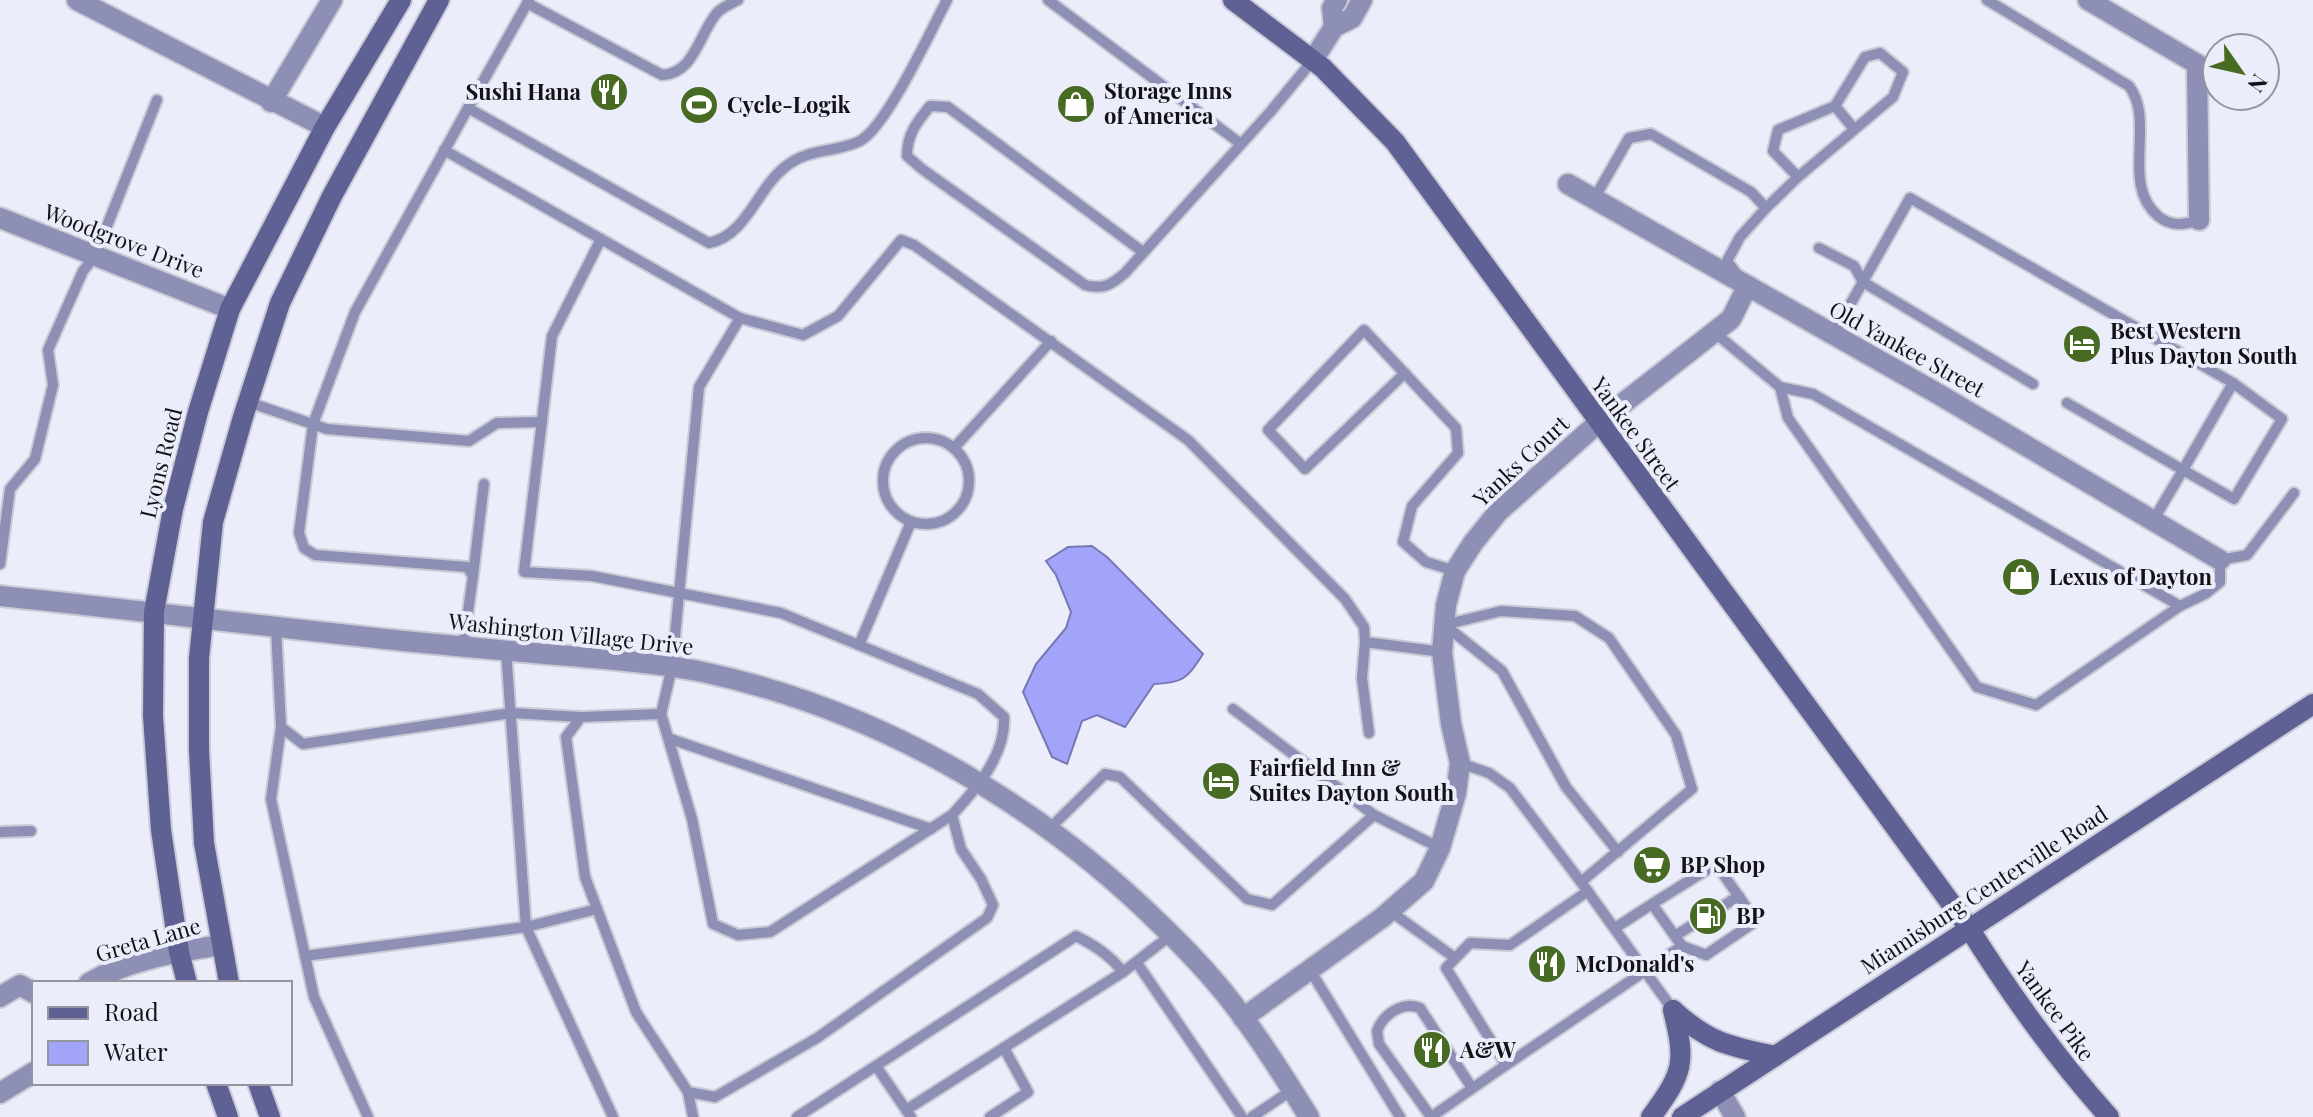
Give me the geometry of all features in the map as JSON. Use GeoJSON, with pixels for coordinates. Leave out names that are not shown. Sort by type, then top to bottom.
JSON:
{"type":"FeatureCollection","features":[{"type":"Feature","properties":{"kind":"main road","name":"Lyons Road"},"geometry":{"type":"LineString","coordinates":[[186,981],[179,952],[161,830],[153,716],[154,612],[173,509],[198,412],[230,309],[325,127],[401,0]]}},
{"type":"Feature","properties":{"kind":"main road"},"geometry":{"type":"LineString","coordinates":[[229,981],[204,843],[199,750],[199,658],[213,522],[280,303],[332,196],[439,0]]}},
{"type":"Feature","properties":{"kind":"main road","name":"Yankee Street"},"geometry":{"type":"LineString","coordinates":[[1233,0],[1313,60],[1395,142],[1969,928]]}},
{"type":"Feature","properties":{"kind":"main road","name":"Miamisburg Centerville Road"},"geometry":{"type":"LineString","coordinates":[[1682,1117],[2313,704]]}},
{"type":"Feature","properties":{"kind":"main road","name":"Yankee Pike"},"geometry":{"type":"LineString","coordinates":[[1969,928],[2015,1001],[2109,1117]]}},
{"type":"Feature","properties":{"kind":"main road"},"geometry":{"type":"LineString","coordinates":[[1673,1010],[1694,1030],[1721,1044],[1775,1056]]}},
{"type":"Feature","properties":{"kind":"main road"},"geometry":{"type":"LineString","coordinates":[[1651,1117],[1678,1074],[1682,1056],[1673,1010]]}},
{"type":"Feature","properties":{"kind":"main road"},"geometry":{"type":"LineString","coordinates":[[217,1085],[228,1117]]}},
{"type":"Feature","properties":{"kind":"main road"},"geometry":{"type":"LineString","coordinates":[[259,1085],[270,1117]]}},
{"type":"Feature","properties":{"kind":"street"},"geometry":{"type":"LineString","coordinates":[[77,0],[325,127]]}},
{"type":"Feature","properties":{"kind":"street"},"geometry":{"type":"LineString","coordinates":[[271,102],[332,0]]}},
{"type":"Feature","properties":{"kind":"street"},"geometry":{"type":"LineString","coordinates":[[1334,27],[1332,8],[1337,0]]}},
{"type":"Feature","properties":{"kind":"street"},"geometry":{"type":"LineString","coordinates":[[1313,60],[1334,27],[1352,18],[1362,0]]}},
{"type":"Feature","properties":{"kind":"street"},"geometry":{"type":"LineString","coordinates":[[2088,0],[2197,64],[2199,220]]}},
{"type":"Feature","properties":{"kind":"street","name":"Old Yankee Street"},"geometry":{"type":"LineString","coordinates":[[1568,184],[2154,519],[2220,560]]}},
{"type":"Feature","properties":{"kind":"street","name":"Woodgrove Drive"},"geometry":{"type":"LineString","coordinates":[[0,218],[230,309]]}},
{"type":"Feature","properties":{"kind":"street","name":"Yanks Court"},"geometry":{"type":"LineString","coordinates":[[1243,1018],[1390,911],[1424,881],[1440,848],[1456,793],[1460,763],[1451,724],[1442,652],[1446,605],[1455,571],[1498,512],[1598,423],[1731,319],[1747,287]]}},
{"type":"Feature","properties":{"kind":"street","name":"Washington Village Drive"},"geometry":{"type":"LineString","coordinates":[[0,596],[276,628],[672,667],[753,684],[809,701],[868,725],[981,783],[1049,829],[1110,877],[1171,935],[1229,999],[1309,1117]]}},
{"type":"Feature","properties":{"kind":"street","name":"Greta Lane"},"geometry":{"type":"LineString","coordinates":[[93,981],[127,966],[221,945]]}},
{"type":"Feature","properties":{"kind":"street"},"geometry":{"type":"LineString","coordinates":[[0,997],[20,985],[32,992]]}},
{"type":"Feature","properties":{"kind":"street"},"geometry":{"type":"LineString","coordinates":[[0,1093],[32,1073]]}},
{"type":"Feature","properties":{"kind":"street"},"geometry":{"type":"LineString","coordinates":[[1720,1091],[1735,1117]]}},
{"type":"Feature","properties":{"kind":"lane"},"geometry":{"type":"LineString","coordinates":[[473,576],[467,567],[315,555],[304,548],[299,533],[313,424],[355,312],[528,2],[662,75],[685,68],[715,16],[722,8],[738,0]]}},
{"type":"Feature","properties":{"kind":"lane"},"geometry":{"type":"LineString","coordinates":[[468,108],[709,243],[724,240],[739,227],[756,199],[785,167],[811,152],[856,143],[872,133],[947,0]]}},
{"type":"Feature","properties":{"kind":"lane"},"geometry":{"type":"LineString","coordinates":[[1048,0],[1241,144]]}},
{"type":"Feature","properties":{"kind":"lane"},"geometry":{"type":"LineString","coordinates":[[1987,0],[2129,86],[2134,93],[2138,116],[2141,190],[2148,206],[2160,218],[2171,223],[2184,226],[2199,220]]}},
{"type":"Feature","properties":{"kind":"lane"},"geometry":{"type":"LineString","coordinates":[[1747,287],[1727,261],[1740,237],[1798,177],[1893,97],[1903,72],[1880,53],[1865,57],[1835,106],[1778,130],[1773,151],[1798,177]]}},
{"type":"Feature","properties":{"kind":"lane"},"geometry":{"type":"LineString","coordinates":[[1143,252],[948,107],[930,106],[907,140],[907,156],[922,169],[1085,285],[1099,289],[1112,284],[1143,252],[1313,60]]}},
{"type":"Feature","properties":{"kind":"lane"},"geometry":{"type":"LineString","coordinates":[[0,564],[10,489],[35,459],[53,385],[48,350],[83,271],[95,256],[157,100]]}},
{"type":"Feature","properties":{"kind":"lane"},"geometry":{"type":"LineString","coordinates":[[1835,106],[1854,129]]}},
{"type":"Feature","properties":{"kind":"lane"},"geometry":{"type":"LineString","coordinates":[[1593,199],[1629,138],[1651,134],[1751,192],[1766,208]]}},
{"type":"Feature","properties":{"kind":"lane"},"geometry":{"type":"LineString","coordinates":[[444,150],[740,318],[803,335],[838,316],[901,240],[914,245],[1188,440],[1345,599],[1364,627],[1362,678],[1369,733]]}},
{"type":"Feature","properties":{"kind":"lane"},"geometry":{"type":"LineString","coordinates":[[1833,335],[1910,198],[2233,383],[2282,419],[2234,499],[2067,403]]}},
{"type":"Feature","properties":{"kind":"lane"},"geometry":{"type":"LineString","coordinates":[[601,239],[552,336],[524,572],[592,576],[680,593],[781,613],[978,694],[1004,717],[1002,741],[981,783],[952,815],[770,932],[738,935],[713,924],[692,819],[661,714],[672,667],[680,593],[699,387],[740,318]]}},
{"type":"Feature","properties":{"kind":"lane"},"geometry":{"type":"LineString","coordinates":[[1819,248],[1854,266],[1863,282],[2033,384]]}},
{"type":"Feature","properties":{"kind":"lane"},"geometry":{"type":"LineString","coordinates":[[1405,373],[1305,469],[1268,430],[1364,330],[1405,373],[1456,428],[1458,453],[1412,506],[1403,542],[1426,562],[1455,571]]}},
{"type":"Feature","properties":{"kind":"lane"},"geometry":{"type":"LineString","coordinates":[[1714,332],[1780,387],[1813,394],[2180,606]]}},
{"type":"Feature","properties":{"kind":"lane"},"geometry":{"type":"LineString","coordinates":[[954,448],[1051,341]]}},
{"type":"Feature","properties":{"kind":"lane"},"geometry":{"type":"LineString","coordinates":[[2154,519],[2233,383]]}},
{"type":"Feature","properties":{"kind":"lane"},"geometry":{"type":"LineString","coordinates":[[1780,387],[1788,418],[1977,687],[2036,705],[2220,582],[2220,560],[2247,555],[2294,493]]}},
{"type":"Feature","properties":{"kind":"lane"},"geometry":{"type":"LineString","coordinates":[[248,402],[327,429],[469,441],[497,423],[542,422]]}},
{"type":"Feature","properties":{"kind":"lane"},"geometry":{"type":"LineString","coordinates":[[928,437],[944,441],[954,448],[961,454],[969,473],[970,486],[966,499],[954,515],[929,524],[911,522],[892,508],[884,491],[886,464],[898,447],[913,439],[928,437]]}},
{"type":"Feature","properties":{"kind":"lane"},"geometry":{"type":"LineString","coordinates":[[463,647],[484,484]]}},
{"type":"Feature","properties":{"kind":"lane"},"geometry":{"type":"LineString","coordinates":[[859,645],[911,522]]}},
{"type":"Feature","properties":{"kind":"lane"},"geometry":{"type":"LineString","coordinates":[[1444,625],[1501,611],[1575,616],[1609,638],[1676,735],[1692,789],[1618,852],[1584,887],[1510,945],[1470,943],[1446,968],[1506,1065]]}},
{"type":"Feature","properties":{"kind":"lane"},"geometry":{"type":"LineString","coordinates":[[1444,625],[1502,671],[1566,787],[1618,852]]}},
{"type":"Feature","properties":{"kind":"lane"},"geometry":{"type":"LineString","coordinates":[[276,628],[281,727],[271,799],[314,997],[368,1117]]}},
{"type":"Feature","properties":{"kind":"lane"},"geometry":{"type":"LineString","coordinates":[[1365,642],[1442,652]]}},
{"type":"Feature","properties":{"kind":"lane"},"geometry":{"type":"LineString","coordinates":[[506,651],[526,927],[613,1117]]}},
{"type":"Feature","properties":{"kind":"lane"},"geometry":{"type":"LineString","coordinates":[[1233,709],[1374,815],[1440,848]]}},
{"type":"Feature","properties":{"kind":"lane"},"geometry":{"type":"LineString","coordinates":[[281,727],[303,744],[511,713],[581,717],[661,714]]}},
{"type":"Feature","properties":{"kind":"lane"},"geometry":{"type":"LineString","coordinates":[[581,717],[566,737],[585,877],[636,1012],[688,1092],[693,1117]]}},
{"type":"Feature","properties":{"kind":"lane"},"geometry":{"type":"LineString","coordinates":[[668,738],[931,829]]}},
{"type":"Feature","properties":{"kind":"lane"},"geometry":{"type":"LineString","coordinates":[[1460,763],[1489,773],[1510,788],[1673,1010]]}},
{"type":"Feature","properties":{"kind":"lane"},"geometry":{"type":"LineString","coordinates":[[1049,829],[1105,774],[1120,777],[1247,899],[1272,905],[1374,815]]}},
{"type":"Feature","properties":{"kind":"lane"},"geometry":{"type":"LineString","coordinates":[[688,1092],[715,1097],[817,1038],[987,918],[993,905],[981,879],[961,849],[952,815]]}},
{"type":"Feature","properties":{"kind":"lane"},"geometry":{"type":"LineString","coordinates":[[0,832],[31,831]]}},
{"type":"Feature","properties":{"kind":"lane"},"geometry":{"type":"LineString","coordinates":[[1615,928],[1652,904],[1716,864],[1756,921],[1706,955],[1682,946],[1652,904]]}},
{"type":"Feature","properties":{"kind":"lane"},"geometry":{"type":"LineString","coordinates":[[1718,909],[1739,896]]}},
{"type":"Feature","properties":{"kind":"lane"},"geometry":{"type":"LineString","coordinates":[[305,956],[526,927],[597,909]]}},
{"type":"Feature","properties":{"kind":"lane"},"geometry":{"type":"LineString","coordinates":[[1390,911],[1455,958]]}},
{"type":"Feature","properties":{"kind":"lane"},"geometry":{"type":"LineString","coordinates":[[1675,936],[1697,922]]}},
{"type":"Feature","properties":{"kind":"lane"},"geometry":{"type":"LineString","coordinates":[[876,1066],[909,1114],[1004,1048],[1137,963],[1171,935]]}},
{"type":"Feature","properties":{"kind":"lane"},"geometry":{"type":"LineString","coordinates":[[797,1117],[1076,936],[1096,946],[1123,972]]}},
{"type":"Feature","properties":{"kind":"lane"},"geometry":{"type":"LineString","coordinates":[[1472,1088],[1420,1008],[1406,1005],[1389,1015],[1377,1031],[1379,1044],[1431,1117],[1682,946]]}},
{"type":"Feature","properties":{"kind":"lane"},"geometry":{"type":"LineString","coordinates":[[1137,963],[1242,1117]]}},
{"type":"Feature","properties":{"kind":"lane"},"geometry":{"type":"LineString","coordinates":[[1310,970],[1400,1117]]}},
{"type":"Feature","properties":{"kind":"lane"},"geometry":{"type":"LineString","coordinates":[[990,1117],[1028,1092],[1004,1048]]}},
{"type":"Feature","properties":{"kind":"lane"},"geometry":{"type":"LineString","coordinates":[[1252,1117],[1292,1090]]}},
{"type":"Feature","properties":{"kind":"water"},"geometry":{"type":"Polygon","coordinates":[[[1092,546],[1107,557],[1203,654],[1183,678],[1154,684],[1125,727],[1097,715],[1082,721],[1067,764],[1052,757],[1023,692],[1036,664],[1066,628],[1071,612],[1056,575],[1046,561],[1068,547],[1092,546]]]}},
{"type":"Feature","properties":{"kind":"place","name":"Sushi Hana"},"geometry":{"type":"Point","coordinates":[609,92]}},
{"type":"Feature","properties":{"kind":"place","name":"Storage Inns of America"},"geometry":{"type":"Point","coordinates":[1076,104]}},
{"type":"Feature","properties":{"kind":"place","name":"Cycle-Logik"},"geometry":{"type":"Point","coordinates":[699,105]}},
{"type":"Feature","properties":{"kind":"place","name":"Best Western Plus Dayton South"},"geometry":{"type":"Point","coordinates":[2082,344]}},
{"type":"Feature","properties":{"kind":"place","name":"Lexus of Dayton"},"geometry":{"type":"Point","coordinates":[2021,577]}},
{"type":"Feature","properties":{"kind":"place","name":"Fairfield Inn & Suites Dayton South"},"geometry":{"type":"Point","coordinates":[1221,781]}},
{"type":"Feature","properties":{"kind":"place","name":"BP Shop"},"geometry":{"type":"Point","coordinates":[1652,865]}},
{"type":"Feature","properties":{"kind":"place","name":"BP"},"geometry":{"type":"Point","coordinates":[1708,916]}},
{"type":"Feature","properties":{"kind":"place","name":"McDonald's"},"geometry":{"type":"Point","coordinates":[1547,964]}},
{"type":"Feature","properties":{"kind":"place","name":"A&W"},"geometry":{"type":"Point","coordinates":[1432,1050]}}]}
